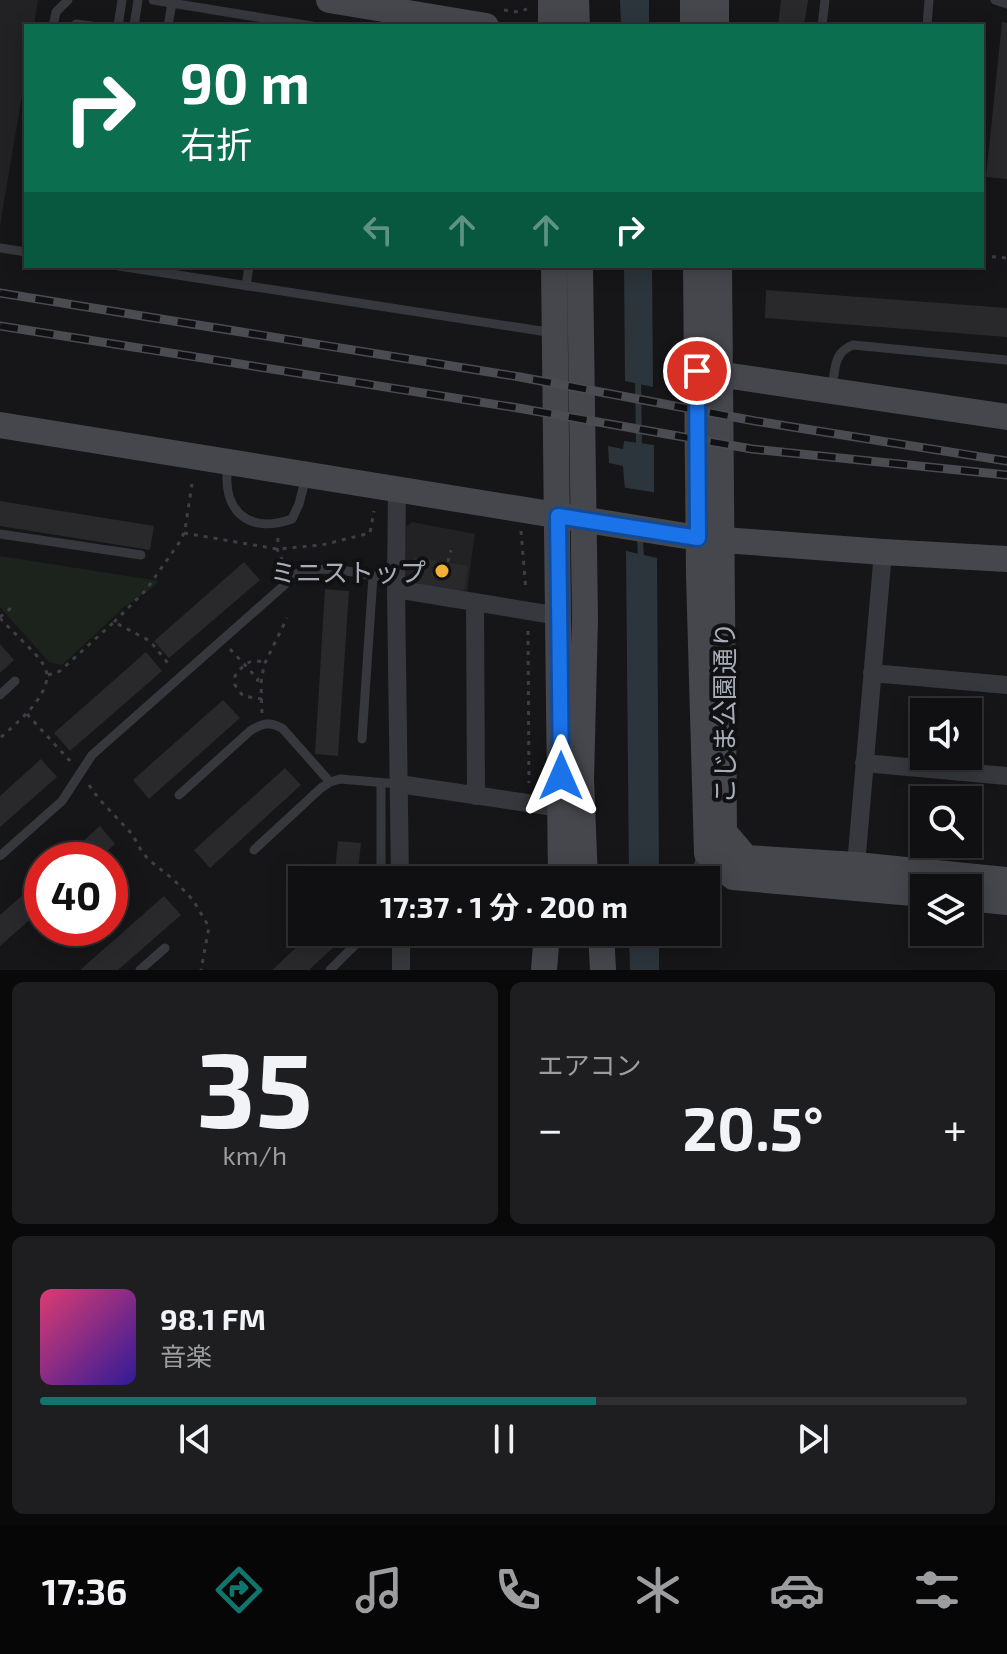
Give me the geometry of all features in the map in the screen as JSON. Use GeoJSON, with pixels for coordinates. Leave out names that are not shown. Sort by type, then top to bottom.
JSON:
{"type":"FeatureCollection","features":[{"type":"Feature","properties":{"kind":"street"},"geometry":{"type":"LineString","coordinates":[[329,0],[474,24]]}},
{"type":"Feature","properties":{"kind":"street"},"geometry":{"type":"LineString","coordinates":[[551,0],[551,24]]}},
{"type":"Feature","properties":{"kind":"street"},"geometry":{"type":"LineString","coordinates":[[576,0],[577,24]]}},
{"type":"Feature","properties":{"kind":"street"},"geometry":{"type":"LineString","coordinates":[[693,0],[693,24]]}},
{"type":"Feature","properties":{"kind":"street"},"geometry":{"type":"LineString","coordinates":[[716,0],[716,24]]}},
{"type":"Feature","properties":{"kind":"street"},"geometry":{"type":"LineString","coordinates":[[554,268],[568,336],[584,520],[581,780],[584,866]]}},
{"type":"Feature","properties":{"kind":"street"},"geometry":{"type":"LineString","coordinates":[[561,866],[558,516],[568,336],[580,268]]}},
{"type":"Feature","properties":{"kind":"street"},"geometry":{"type":"LineString","coordinates":[[696,268],[708,373],[710,538]]}},
{"type":"Feature","properties":{"kind":"street"},"geometry":{"type":"LineString","coordinates":[[708,373],[719,268]]}},
{"type":"Feature","properties":{"kind":"street"},"geometry":{"type":"LineString","coordinates":[[708,373],[1007,417]]}},
{"type":"Feature","properties":{"kind":"street"},"geometry":{"type":"LineString","coordinates":[[0,425],[658,532],[883,552],[1007,559]]}},
{"type":"Feature","properties":{"kind":"street"},"geometry":{"type":"LineString","coordinates":[[397,489],[390,783],[399,866]]}},
{"type":"Feature","properties":{"kind":"street","name":"こじま公園通り"},"geometry":{"type":"LineString","coordinates":[[707,853],[710,538]]}},
{"type":"Feature","properties":{"kind":"street","name":"こじま公園通り"},"geometry":{"type":"LineString","coordinates":[[710,538],[724,832],[746,858],[1007,880]]}},
{"type":"Feature","properties":{"kind":"street"},"geometry":{"type":"LineString","coordinates":[[856,865],[883,552]]}},
{"type":"Feature","properties":{"kind":"street"},"geometry":{"type":"LineString","coordinates":[[396,585],[559,616]]}},
{"type":"Feature","properties":{"kind":"street"},"geometry":{"type":"LineString","coordinates":[[475,602],[476,796]]}},
{"type":"Feature","properties":{"kind":"street"},"geometry":{"type":"LineString","coordinates":[[872,673],[1007,685]]}},
{"type":"Feature","properties":{"kind":"street"},"geometry":{"type":"LineString","coordinates":[[864,763],[1007,776]]}},
{"type":"Feature","properties":{"kind":"street"},"geometry":{"type":"LineString","coordinates":[[581,780],[590,797],[596,866]]}},
{"type":"Feature","properties":{"kind":"street"},"geometry":{"type":"LineString","coordinates":[[390,783],[561,808]]}},
{"type":"Feature","properties":{"kind":"street"},"geometry":{"type":"LineString","coordinates":[[548,866],[548,835],[561,808]]}},
{"type":"Feature","properties":{"kind":"street"},"geometry":{"type":"LineString","coordinates":[[703,866],[707,853],[733,877],[910,893]]}},
{"type":"Feature","properties":{"kind":"street"},"geometry":{"type":"LineString","coordinates":[[982,899],[1007,902]]}},
{"type":"Feature","properties":{"kind":"street"},"geometry":{"type":"LineString","coordinates":[[401,946],[401,970]]}},
{"type":"Feature","properties":{"kind":"street"},"geometry":{"type":"LineString","coordinates":[[544,970],[546,946]]}},
{"type":"Feature","properties":{"kind":"street"},"geometry":{"type":"LineString","coordinates":[[560,946],[560,970]]}},
{"type":"Feature","properties":{"kind":"street"},"geometry":{"type":"LineString","coordinates":[[588,946],[588,970]]}},
{"type":"Feature","properties":{"kind":"street"},"geometry":{"type":"LineString","coordinates":[[602,946],[603,970]]}},
{"type":"Feature","properties":{"kind":"lane"},"geometry":{"type":"LineString","coordinates":[[53,24],[56,12],[68,0]]}},
{"type":"Feature","properties":{"kind":"lane"},"geometry":{"type":"LineString","coordinates":[[118,24],[122,0]]}},
{"type":"Feature","properties":{"kind":"lane"},"geometry":{"type":"LineString","coordinates":[[134,24],[138,0]]}},
{"type":"Feature","properties":{"kind":"lane"},"geometry":{"type":"LineString","coordinates":[[153,0],[286,24]]}},
{"type":"Feature","properties":{"kind":"lane"},"geometry":{"type":"LineString","coordinates":[[822,24],[825,0]]}},
{"type":"Feature","properties":{"kind":"lane"},"geometry":{"type":"LineString","coordinates":[[927,24],[929,0]]}},
{"type":"Feature","properties":{"kind":"lane"},"geometry":{"type":"LineString","coordinates":[[995,0],[1007,4]]}},
{"type":"Feature","properties":{"kind":"lane"},"geometry":{"type":"LineString","coordinates":[[168,24],[172,3]]}},
{"type":"Feature","properties":{"kind":"lane"},"geometry":{"type":"LineString","coordinates":[[0,248],[24,252]]}},
{"type":"Feature","properties":{"kind":"lane"},"geometry":{"type":"LineString","coordinates":[[132,268],[568,336]]}},
{"type":"Feature","properties":{"kind":"lane"},"geometry":{"type":"LineString","coordinates":[[246,286],[249,268]]}},
{"type":"Feature","properties":{"kind":"lane"},"geometry":{"type":"LineString","coordinates":[[832,391],[837,356],[853,345],[1007,360]]}},
{"type":"Feature","properties":{"kind":"lane"},"geometry":{"type":"LineString","coordinates":[[229,462],[226,477],[231,502],[244,517],[265,523],[279,524],[292,519],[306,474]]}},
{"type":"Feature","properties":{"kind":"lane"},"geometry":{"type":"LineString","coordinates":[[0,534],[141,555]]}},
{"type":"Feature","properties":{"kind":"lane"},"geometry":{"type":"LineString","coordinates":[[0,856],[62,801],[92,755],[294,577],[314,568],[373,576],[396,585]]}},
{"type":"Feature","properties":{"kind":"lane"},"geometry":{"type":"LineString","coordinates":[[362,739],[373,576]]}},
{"type":"Feature","properties":{"kind":"lane"},"geometry":{"type":"LineString","coordinates":[[0,695],[15,681]]}},
{"type":"Feature","properties":{"kind":"lane"},"geometry":{"type":"LineString","coordinates":[[179,795],[250,731],[262,724],[276,724],[283,729],[330,782]]}},
{"type":"Feature","properties":{"kind":"lane"},"geometry":{"type":"LineString","coordinates":[[254,850],[330,782],[340,779],[390,783],[381,866]]}},
{"type":"Feature","properties":{"kind":"lane"},"geometry":{"type":"LineString","coordinates":[[330,970],[354,946]]}},
{"type":"Feature","properties":{"kind":"lane"},"geometry":{"type":"LineString","coordinates":[[140,970],[165,948]]}},
{"type":"Feature","properties":{"kind":"path"},"geometry":{"type":"LineString","coordinates":[[984,256],[1007,258]]}},
{"type":"Feature","properties":{"kind":"path"},"geometry":{"type":"LineString","coordinates":[[48,675],[60,671],[146,590],[181,540],[192,484]]}},
{"type":"Feature","properties":{"kind":"path"},"geometry":{"type":"LineString","coordinates":[[184,533],[277,549],[322,545],[370,533],[374,511]]}},
{"type":"Feature","properties":{"kind":"path"},"geometry":{"type":"LineString","coordinates":[[521,531],[527,611],[529,795]]}},
{"type":"Feature","properties":{"kind":"path"},"geometry":{"type":"LineString","coordinates":[[277,549],[284,566],[294,577]]}},
{"type":"Feature","properties":{"kind":"path"},"geometry":{"type":"LineString","coordinates":[[448,562],[451,550]]}},
{"type":"Feature","properties":{"kind":"path"},"geometry":{"type":"LineString","coordinates":[[0,617],[12,607]]}},
{"type":"Feature","properties":{"kind":"path"},"geometry":{"type":"LineString","coordinates":[[262,724],[261,683],[265,662],[287,618]]}},
{"type":"Feature","properties":{"kind":"path"},"geometry":{"type":"LineString","coordinates":[[114,622],[150,641],[171,668]]}},
{"type":"Feature","properties":{"kind":"path"},"geometry":{"type":"LineString","coordinates":[[222,640],[261,683]]}},
{"type":"Feature","properties":{"kind":"path"},"geometry":{"type":"LineString","coordinates":[[262,699],[243,696],[235,685],[235,676],[244,664],[253,660],[265,662]]}},
{"type":"Feature","properties":{"kind":"path"},"geometry":{"type":"LineString","coordinates":[[27,714],[75,767]]}},
{"type":"Feature","properties":{"kind":"path"},"geometry":{"type":"LineString","coordinates":[[84,777],[99,799],[132,834],[149,860],[193,900],[209,927],[201,970]]}},
{"type":"Feature","properties":{"kind":"shaded area"},"geometry":{"type":"Polygon","coordinates":[[[0,0],[38,0],[34,24],[24,24],[24,84],[0,226],[0,0]]]}},
{"type":"Feature","properties":{"kind":"shaded area"},"geometry":{"type":"Polygon","coordinates":[[[620,0],[649,0],[649,24],[621,24],[620,0]]]}},
{"type":"Feature","properties":{"kind":"shaded area"},"geometry":{"type":"Polygon","coordinates":[[[624,268],[652,268],[653,387],[625,381],[624,268]]]}},
{"type":"Feature","properties":{"kind":"shaded area"},"geometry":{"type":"Polygon","coordinates":[[[624,441],[654,445],[654,506],[626,502],[623,466],[609,463],[608,446],[623,449],[624,441]]]}},
{"type":"Feature","properties":{"kind":"shaded area"},"geometry":{"type":"Polygon","coordinates":[[[412,522],[475,534],[467,591],[412,586],[405,577],[406,527],[412,522]]]}},
{"type":"Feature","properties":{"kind":"shaded area"},"geometry":{"type":"Polygon","coordinates":[[[626,551],[657,558],[659,866],[629,866],[626,551]]]}},
{"type":"Feature","properties":{"kind":"shaded area"},"geometry":{"type":"Polygon","coordinates":[[[0,556],[159,581],[123,608],[62,665],[49,662],[0,607],[0,556]]]}},
{"type":"Feature","properties":{"kind":"shaded area"},"geometry":{"type":"Polygon","coordinates":[[[629,946],[659,946],[659,970],[630,970],[629,946]]]}},
{"type":"Feature","properties":{"kind":"pier"},"geometry":{"type":"Polygon","coordinates":[[[621,487],[658,493],[657,508],[624,506],[621,487]]]}},
{"type":"Feature","properties":{"kind":"building"},"geometry":{"type":"Polygon","coordinates":[[[781,0],[808,0],[804,24],[778,24],[781,0]]]}},
{"type":"Feature","properties":{"kind":"building"},"geometry":{"type":"Polygon","coordinates":[[[1002,22],[1007,23],[1007,179],[986,177],[1002,22]]]}},
{"type":"Feature","properties":{"kind":"building"},"geometry":{"type":"Polygon","coordinates":[[[766,290],[1007,308],[1007,337],[765,318],[766,290]]]}},
{"type":"Feature","properties":{"kind":"building"},"geometry":{"type":"Polygon","coordinates":[[[0,501],[154,526],[150,550],[0,526],[0,501]]]}},
{"type":"Feature","properties":{"kind":"building"},"geometry":{"type":"Polygon","coordinates":[[[414,557],[468,566],[464,591],[417,583],[411,578],[414,557]]]}},
{"type":"Feature","properties":{"kind":"building"},"geometry":{"type":"Polygon","coordinates":[[[244,562],[260,580],[169,658],[154,641],[244,562]]]}},
{"type":"Feature","properties":{"kind":"building"},"geometry":{"type":"Polygon","coordinates":[[[325,589],[349,591],[338,756],[315,754],[325,589]]]}},
{"type":"Feature","properties":{"kind":"building"},"geometry":{"type":"Polygon","coordinates":[[[0,644],[14,660],[0,673],[0,644]]]}},
{"type":"Feature","properties":{"kind":"building"},"geometry":{"type":"Polygon","coordinates":[[[146,652],[162,671],[70,751],[54,733],[146,652]]]}},
{"type":"Feature","properties":{"kind":"building"},"geometry":{"type":"Polygon","coordinates":[[[223,700],[240,718],[149,799],[133,780],[223,700]]]}},
{"type":"Feature","properties":{"kind":"building"},"geometry":{"type":"Polygon","coordinates":[[[41,759],[57,777],[0,827],[0,796],[41,759]]]}},
{"type":"Feature","properties":{"kind":"building"},"geometry":{"type":"Polygon","coordinates":[[[285,768],[301,785],[210,868],[194,850],[285,768]]]}},
{"type":"Feature","properties":{"kind":"building"},"geometry":{"type":"Polygon","coordinates":[[[100,826],[113,842],[82,842],[100,826]]]}},
{"type":"Feature","properties":{"kind":"building"},"geometry":{"type":"Polygon","coordinates":[[[338,841],[361,843],[359,866],[335,866],[338,841]]]}},
{"type":"Feature","properties":{"kind":"building"},"geometry":{"type":"Polygon","coordinates":[[[24,894],[24,925],[0,946],[0,915],[24,894]]]}},
{"type":"Feature","properties":{"kind":"building"},"geometry":{"type":"Polygon","coordinates":[[[164,896],[181,915],[118,970],[80,970],[107,946],[128,946],[128,928],[164,896]]]}},
{"type":"Feature","properties":{"kind":"building"},"geometry":{"type":"Polygon","coordinates":[[[298,946],[335,946],[309,970],[272,970],[298,946]]]}},
{"type":"Feature","properties":{"kind":"waterway"},"geometry":{"type":"LineString","coordinates":[[638,376],[639,448]]}},
{"type":"Feature","properties":{"kind":"waterway"},"geometry":{"type":"LineString","coordinates":[[640,536],[641,560]]}},
{"type":"Feature","properties":{"kind":"railway"},"geometry":{"type":"LineString","coordinates":[[0,293],[520,377],[755,421],[1007,461]]}},
{"type":"Feature","properties":{"kind":"railway"},"geometry":{"type":"LineString","coordinates":[[0,326],[518,408],[752,449],[1007,475]]}},
{"type":"Feature","properties":{"kind":"place","name":"ミニストップ"},"geometry":{"type":"Point","coordinates":[442,571]}},
{"type":"Feature","properties":{"kind":"route"},"geometry":{"type":"LineString","coordinates":[[561,776],[558,516],[698,538],[697,371]]}}]}
